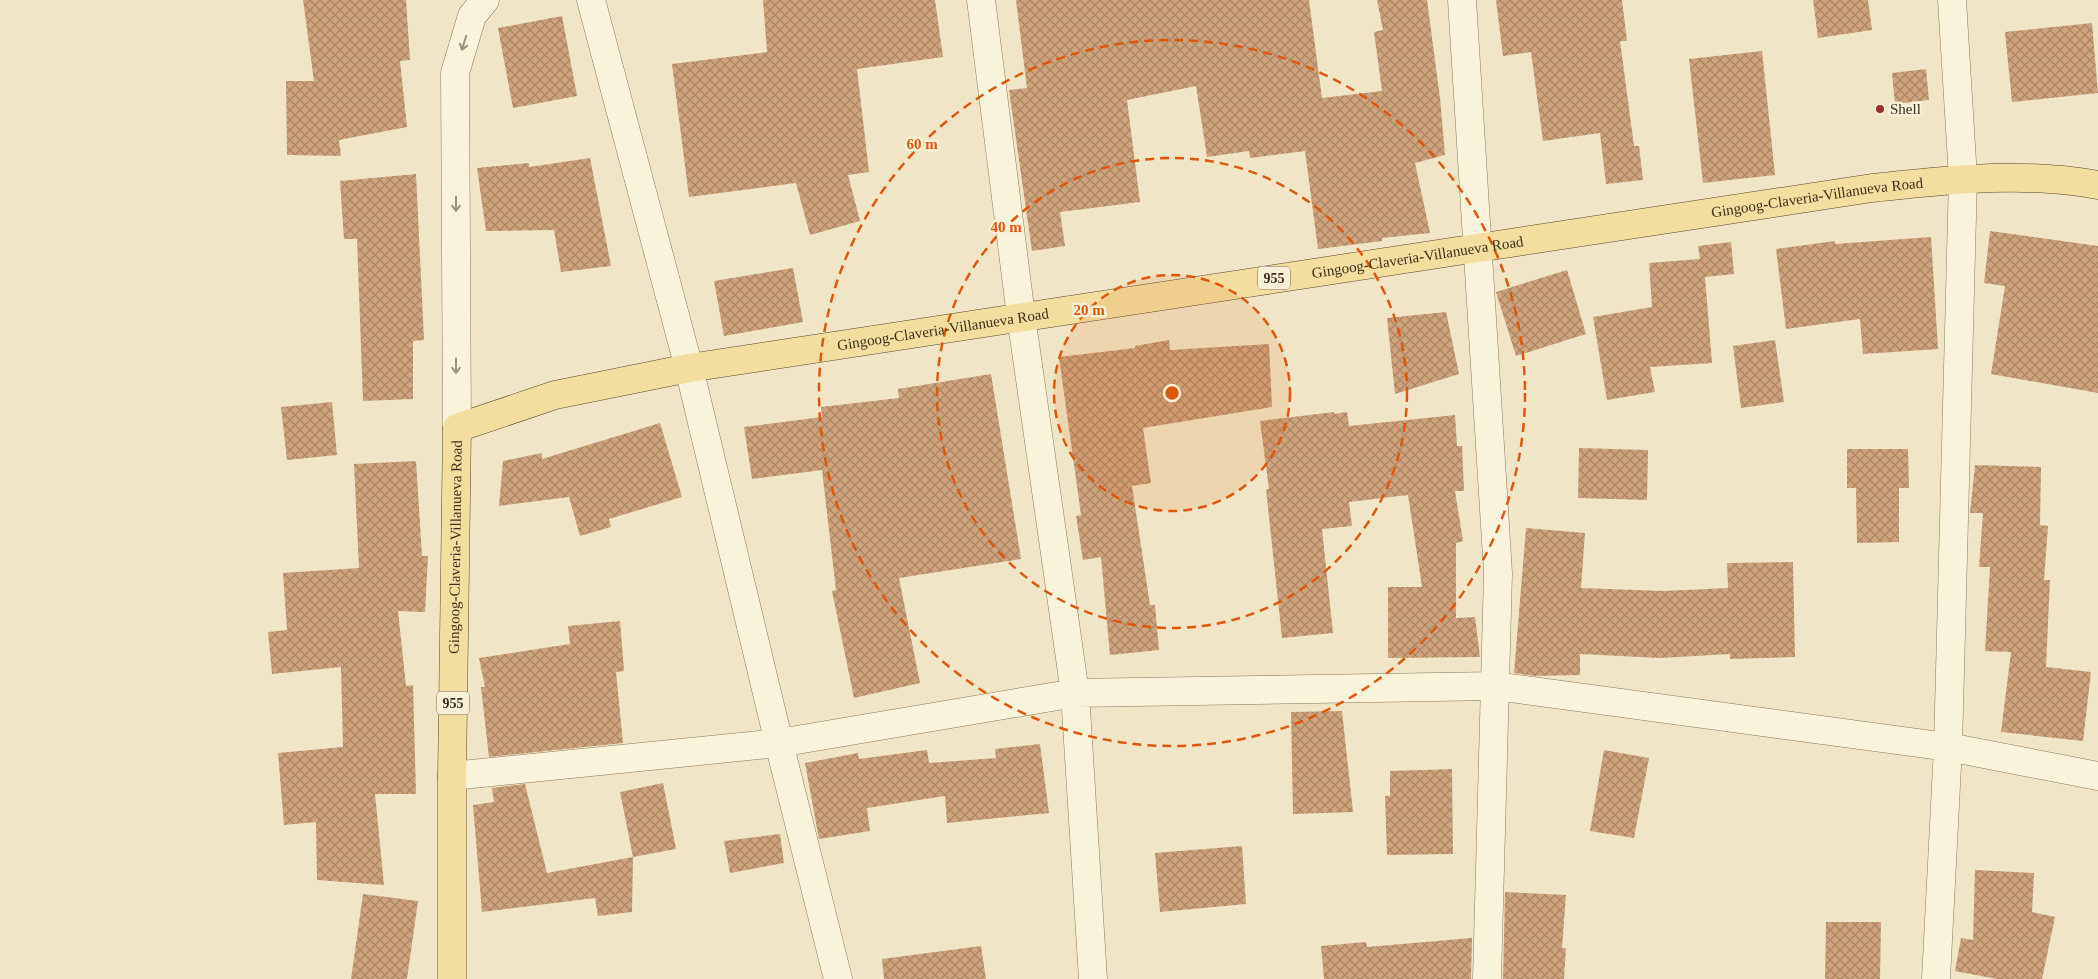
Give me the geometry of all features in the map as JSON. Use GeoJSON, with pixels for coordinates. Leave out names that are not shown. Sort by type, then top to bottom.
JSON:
{"type":"FeatureCollection","features":[{"type":"Feature","properties":{"kind":"main road","name":"Gingoog-Claveria-Villanueva Road"},"geometry":{"type":"LineString","coordinates":[[452,979],[452,776],[457,428],[554,395],[689,368],[1872,188],[1963,178],[2062,179],[2098,185]]}},
{"type":"Feature","properties":{"kind":"street"},"geometry":{"type":"LineString","coordinates":[[457,428],[455,73],[472,16],[486,0]]}},
{"type":"Feature","properties":{"kind":"street"},"geometry":{"type":"LineString","coordinates":[[591,0],[689,368],[838,979]]}},
{"type":"Feature","properties":{"kind":"street"},"geometry":{"type":"LineString","coordinates":[[982,0],[1021,316],[1075,693],[1093,979]]}},
{"type":"Feature","properties":{"kind":"street"},"geometry":{"type":"LineString","coordinates":[[1462,0],[1498,572],[1487,979]]}},
{"type":"Feature","properties":{"kind":"street"},"geometry":{"type":"LineString","coordinates":[[1936,979],[1948,748],[1963,178],[1952,0]]}},
{"type":"Feature","properties":{"kind":"street"},"geometry":{"type":"LineString","coordinates":[[452,776],[779,743],[1075,693],[1495,686],[1948,748],[2098,776]]}},
{"type":"Feature","properties":{"kind":"building"},"geometry":{"type":"Polygon","coordinates":[[[303,0],[406,0],[410,60],[400,61],[407,127],[339,140],[341,156],[287,155],[286,81],[314,81],[303,0]]]}},
{"type":"Feature","properties":{"kind":"building"},"geometry":{"type":"Polygon","coordinates":[[[763,0],[935,0],[943,57],[857,69],[869,172],[848,175],[860,221],[810,235],[796,183],[689,197],[672,64],[767,52],[763,0]]]}},
{"type":"Feature","properties":{"kind":"building"},"geometry":{"type":"Polygon","coordinates":[[[1016,0],[1309,0],[1322,98],[1382,91],[1374,32],[1383,30],[1377,0],[1427,0],[1440,98],[1445,155],[1415,163],[1430,233],[1382,238],[1382,241],[1318,249],[1305,151],[1250,158],[1249,151],[1207,157],[1196,86],[1127,100],[1140,202],[1060,212],[1065,246],[1032,251],[1009,90],[1027,88],[1016,0]]]}},
{"type":"Feature","properties":{"kind":"building"},"geometry":{"type":"Polygon","coordinates":[[[1496,0],[1622,0],[1627,41],[1620,41],[1634,146],[1639,146],[1643,180],[1606,184],[1600,133],[1543,141],[1531,52],[1503,56],[1496,0]]]}},
{"type":"Feature","properties":{"kind":"building"},"geometry":{"type":"Polygon","coordinates":[[[1813,0],[1868,0],[1872,30],[1818,38],[1813,0]]]}},
{"type":"Feature","properties":{"kind":"building"},"geometry":{"type":"Polygon","coordinates":[[[562,16],[577,96],[513,108],[498,28],[562,16]]]}},
{"type":"Feature","properties":{"kind":"building"},"geometry":{"type":"Polygon","coordinates":[[[2092,23],[2098,93],[2012,102],[2005,32],[2092,23]]]}},
{"type":"Feature","properties":{"kind":"building"},"geometry":{"type":"Polygon","coordinates":[[[1762,51],[1775,175],[1703,183],[1689,59],[1762,51]]]}},
{"type":"Feature","properties":{"kind":"building"},"geometry":{"type":"Polygon","coordinates":[[[1926,69],[1929,100],[1895,104],[1892,73],[1926,69]]]}},
{"type":"Feature","properties":{"kind":"building"},"geometry":{"type":"Polygon","coordinates":[[[590,158],[611,266],[561,272],[554,230],[486,231],[477,168],[529,163],[529,167],[590,158]]]}},
{"type":"Feature","properties":{"kind":"building"},"geometry":{"type":"Polygon","coordinates":[[[416,174],[424,340],[413,341],[413,399],[363,401],[357,239],[344,239],[340,181],[416,174]]]}},
{"type":"Feature","properties":{"kind":"building"},"geometry":{"type":"Polygon","coordinates":[[[1990,231],[2098,246],[2098,393],[1991,374],[2005,286],[1984,283],[1990,231]]]}},
{"type":"Feature","properties":{"kind":"building"},"geometry":{"type":"Polygon","coordinates":[[[1931,237],[1938,349],[1863,354],[1860,319],[1786,329],[1776,249],[1835,241],[1835,244],[1931,237]]]}},
{"type":"Feature","properties":{"kind":"building"},"geometry":{"type":"Polygon","coordinates":[[[1731,242],[1734,274],[1705,277],[1712,363],[1650,367],[1655,392],[1607,400],[1593,317],[1652,307],[1649,263],[1700,259],[1698,246],[1731,242]]]}},
{"type":"Feature","properties":{"kind":"building"},"geometry":{"type":"Polygon","coordinates":[[[793,268],[803,322],[724,336],[714,281],[793,268]]]}},
{"type":"Feature","properties":{"kind":"building"},"geometry":{"type":"Polygon","coordinates":[[[1567,270],[1586,334],[1516,356],[1496,292],[1567,270]]]}},
{"type":"Feature","properties":{"kind":"building"},"geometry":{"type":"Polygon","coordinates":[[[1446,312],[1459,374],[1395,394],[1387,318],[1446,312]]]}},
{"type":"Feature","properties":{"kind":"building"},"geometry":{"type":"Polygon","coordinates":[[[1169,340],[1170,350],[1269,344],[1272,407],[1143,428],[1151,483],[1132,486],[1150,605],[1155,605],[1159,650],[1110,655],[1101,557],[1083,560],[1076,516],[1081,515],[1059,357],[1135,348],[1135,346],[1169,340]]]}},
{"type":"Feature","properties":{"kind":"building"},"geometry":{"type":"Polygon","coordinates":[[[1775,340],[1784,402],[1741,408],[1733,346],[1775,340]]]}},
{"type":"Feature","properties":{"kind":"building"},"geometry":{"type":"Polygon","coordinates":[[[991,374],[1021,559],[899,578],[920,683],[854,698],[832,591],[836,590],[822,470],[752,479],[744,427],[822,417],[821,407],[899,398],[898,389],[991,374]]]}},
{"type":"Feature","properties":{"kind":"building"},"geometry":{"type":"Polygon","coordinates":[[[332,402],[337,455],[287,460],[281,407],[332,402]]]}},
{"type":"Feature","properties":{"kind":"building"},"geometry":{"type":"Polygon","coordinates":[[[1334,412],[1334,414],[1347,412],[1349,426],[1455,415],[1457,446],[1462,446],[1464,491],[1455,491],[1463,541],[1456,543],[1456,618],[1475,617],[1480,657],[1388,658],[1388,587],[1422,587],[1408,495],[1349,502],[1352,526],[1322,529],[1333,633],[1282,638],[1266,489],[1269,489],[1260,421],[1334,412]]]}},
{"type":"Feature","properties":{"kind":"building"},"geometry":{"type":"Polygon","coordinates":[[[660,423],[682,497],[609,519],[611,527],[580,536],[569,497],[499,506],[503,461],[542,453],[542,459],[660,423]]]}},
{"type":"Feature","properties":{"kind":"building"},"geometry":{"type":"Polygon","coordinates":[[[1579,448],[1648,450],[1647,500],[1578,498],[1579,448]]]}},
{"type":"Feature","properties":{"kind":"building"},"geometry":{"type":"Polygon","coordinates":[[[1847,449],[1908,449],[1909,488],[1899,488],[1899,542],[1857,543],[1856,488],[1847,488],[1847,449]]]}},
{"type":"Feature","properties":{"kind":"building"},"geometry":{"type":"Polygon","coordinates":[[[416,461],[422,556],[428,556],[425,612],[398,611],[406,686],[413,685],[416,794],[375,794],[384,885],[317,880],[316,822],[284,825],[278,753],[343,747],[341,667],[272,674],[268,632],[287,630],[283,573],[359,568],[354,464],[416,461]]]}},
{"type":"Feature","properties":{"kind":"building"},"geometry":{"type":"Polygon","coordinates":[[[1975,465],[2041,467],[2040,525],[2048,526],[2044,580],[2050,580],[2046,667],[2091,672],[2083,741],[2001,732],[2011,652],[1985,651],[1990,567],[1979,567],[1983,513],[1970,513],[1975,465]]]}},
{"type":"Feature","properties":{"kind":"building"},"geometry":{"type":"Polygon","coordinates":[[[1526,528],[1585,533],[1581,588],[1664,591],[1728,588],[1727,563],[1793,562],[1795,657],[1730,659],[1730,654],[1660,658],[1580,654],[1580,675],[1535,676],[1514,673],[1526,528]]]}},
{"type":"Feature","properties":{"kind":"building"},"geometry":{"type":"Polygon","coordinates":[[[620,621],[624,671],[616,672],[623,743],[489,757],[481,687],[485,687],[479,658],[570,644],[568,626],[620,621]]]}},
{"type":"Feature","properties":{"kind":"building"},"geometry":{"type":"Polygon","coordinates":[[[1342,711],[1353,812],[1293,814],[1291,712],[1342,711]]]}},
{"type":"Feature","properties":{"kind":"building"},"geometry":{"type":"Polygon","coordinates":[[[1040,744],[1049,813],[947,823],[945,796],[867,808],[870,831],[819,839],[805,763],[858,753],[859,759],[927,750],[929,763],[996,758],[995,749],[1040,744]]]}},
{"type":"Feature","properties":{"kind":"building"},"geometry":{"type":"Polygon","coordinates":[[[1604,750],[1649,758],[1634,838],[1590,831],[1604,750]]]}},
{"type":"Feature","properties":{"kind":"building"},"geometry":{"type":"Polygon","coordinates":[[[1452,769],[1453,854],[1387,855],[1385,796],[1390,796],[1390,771],[1452,769]]]}},
{"type":"Feature","properties":{"kind":"building"},"geometry":{"type":"Polygon","coordinates":[[[663,783],[676,849],[633,857],[620,792],[663,783]]]}},
{"type":"Feature","properties":{"kind":"building"},"geometry":{"type":"Polygon","coordinates":[[[525,784],[547,873],[633,857],[632,912],[598,916],[595,898],[482,912],[473,805],[494,802],[492,788],[525,784]]]}},
{"type":"Feature","properties":{"kind":"building"},"geometry":{"type":"Polygon","coordinates":[[[780,834],[784,863],[730,873],[724,841],[780,834]]]}},
{"type":"Feature","properties":{"kind":"building"},"geometry":{"type":"Polygon","coordinates":[[[1242,846],[1246,904],[1160,912],[1155,853],[1242,846]]]}},
{"type":"Feature","properties":{"kind":"building"},"geometry":{"type":"Polygon","coordinates":[[[1975,870],[2034,873],[2032,912],[2055,917],[2042,979],[1997,979],[1955,971],[1961,938],[1973,940],[1975,870]]]}},
{"type":"Feature","properties":{"kind":"building"},"geometry":{"type":"Polygon","coordinates":[[[1505,892],[1566,895],[1562,948],[1566,948],[1564,979],[1503,979],[1505,892]]]}},
{"type":"Feature","properties":{"kind":"building"},"geometry":{"type":"Polygon","coordinates":[[[363,894],[418,901],[407,979],[351,979],[363,894]]]}},
{"type":"Feature","properties":{"kind":"building"},"geometry":{"type":"Polygon","coordinates":[[[1826,922],[1881,922],[1880,979],[1825,979],[1826,922]]]}},
{"type":"Feature","properties":{"kind":"building"},"geometry":{"type":"Polygon","coordinates":[[[1472,938],[1471,979],[1324,979],[1321,946],[1366,942],[1367,947],[1472,938]]]}},
{"type":"Feature","properties":{"kind":"building"},"geometry":{"type":"Polygon","coordinates":[[[981,946],[986,979],[884,979],[882,959],[981,946]]]}},
{"type":"Feature","properties":{"kind":"place","name":"Shell"},"geometry":{"type":"Point","coordinates":[1880,109]}}]}
